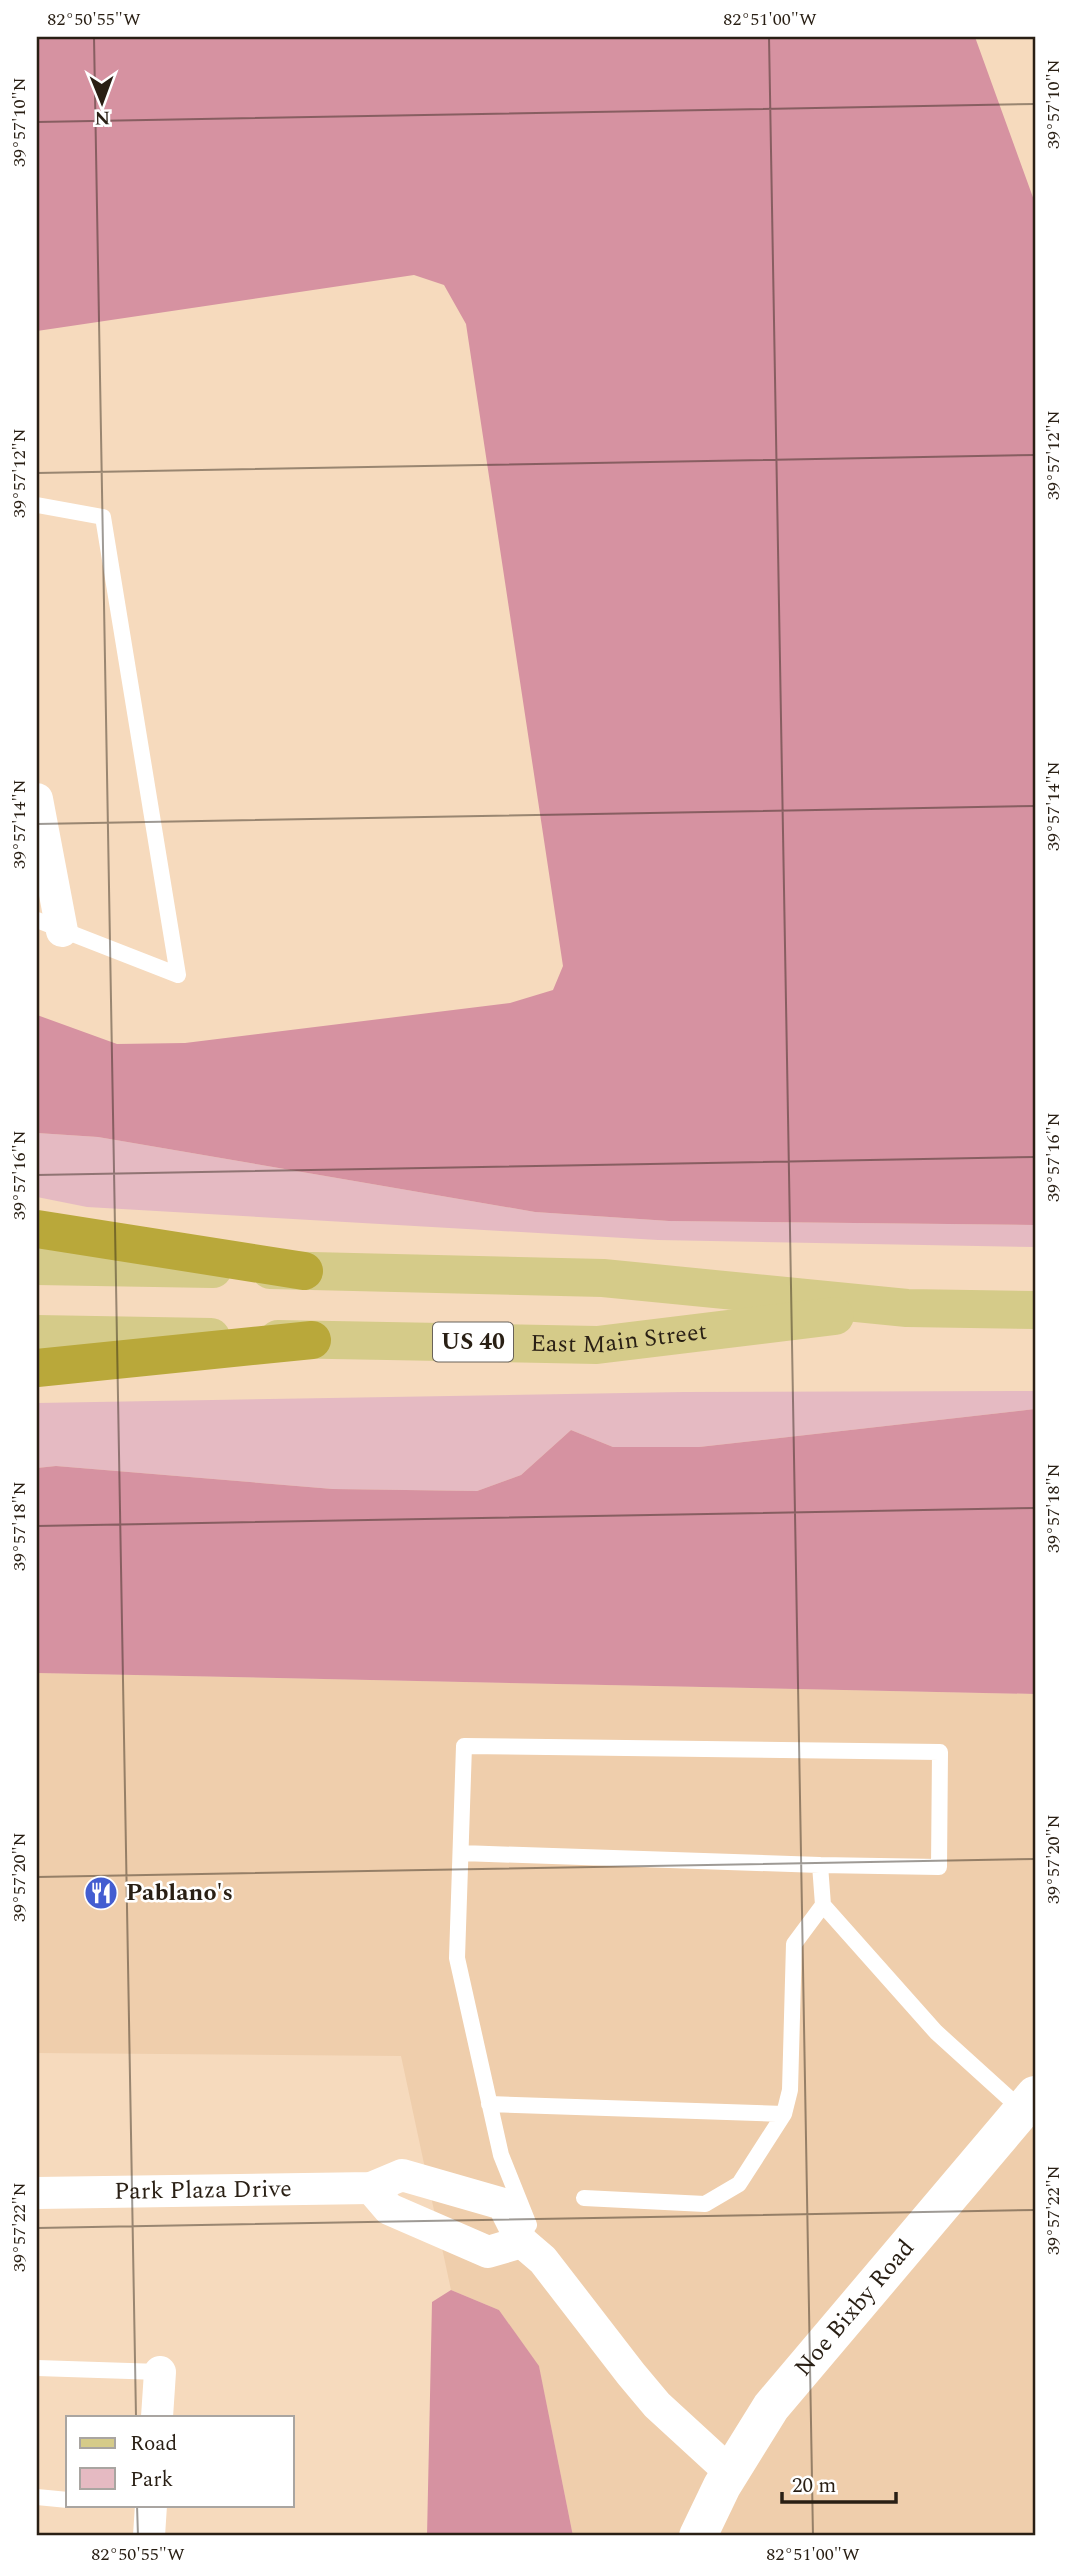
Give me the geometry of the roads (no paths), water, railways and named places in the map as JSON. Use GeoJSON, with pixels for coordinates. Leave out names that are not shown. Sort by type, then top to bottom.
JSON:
{"type":"FeatureCollection","features":[{"type":"Feature","properties":{"kind":"highway"},"geometry":{"type":"LineString","coordinates":[[37,1229],[304,1271]]}},
{"type":"Feature","properties":{"kind":"highway"},"geometry":{"type":"LineString","coordinates":[[37,1367],[312,1339]]}},
{"type":"Feature","properties":{"kind":"main road","name":"East Main Street"},"geometry":{"type":"LineString","coordinates":[[37,1266],[603,1278],[907,1308],[1035,1310]]}},
{"type":"Feature","properties":{"kind":"main road","name":"East Main Street"},"geometry":{"type":"LineString","coordinates":[[37,1334],[597,1345],[907,1308]]}},
{"type":"Feature","properties":{"kind":"street"},"geometry":{"type":"LineString","coordinates":[[37,799],[49,926]]}},
{"type":"Feature","properties":{"kind":"street","name":"Noe Bixby Road"},"geometry":{"type":"LineString","coordinates":[[698,2536],[730,2472],[771,2407],[1029,2103]]}},
{"type":"Feature","properties":{"kind":"street","name":"Park Plaza Drive"},"geometry":{"type":"LineString","coordinates":[[37,2193],[371,2188],[402,2175],[503,2204],[532,2251],[657,2405],[730,2472]]}},
{"type":"Feature","properties":{"kind":"street"},"geometry":{"type":"LineString","coordinates":[[371,2188],[389,2209],[488,2252],[532,2251]]}},
{"type":"Feature","properties":{"kind":"street"},"geometry":{"type":"LineString","coordinates":[[157,2416],[160,2372]]}},
{"type":"Feature","properties":{"kind":"lane"},"geometry":{"type":"LineString","coordinates":[[37,505],[103,517],[178,975],[49,926]]}},
{"type":"Feature","properties":{"kind":"lane"},"geometry":{"type":"LineString","coordinates":[[461,1853],[940,1867],[940,1752],[464,1746],[457,1958],[501,2155],[532,2251]]}},
{"type":"Feature","properties":{"kind":"lane"},"geometry":{"type":"LineString","coordinates":[[820,1865],[823,1905],[936,2032],[1029,2103]]}},
{"type":"Feature","properties":{"kind":"lane"},"geometry":{"type":"LineString","coordinates":[[584,2198],[705,2204],[739,2184],[784,2114],[790,2090],[794,1944],[823,1905]]}},
{"type":"Feature","properties":{"kind":"lane"},"geometry":{"type":"LineString","coordinates":[[489,2104],[784,2114]]}},
{"type":"Feature","properties":{"kind":"lane"},"geometry":{"type":"LineString","coordinates":[[37,2368],[160,2372]]}},
{"type":"Feature","properties":{"kind":"lane"},"geometry":{"type":"LineString","coordinates":[[37,2497],[66,2500]]}},
{"type":"Feature","properties":{"kind":"place","name":"Pablano's"},"geometry":{"type":"Point","coordinates":[101,1893]}}]}
